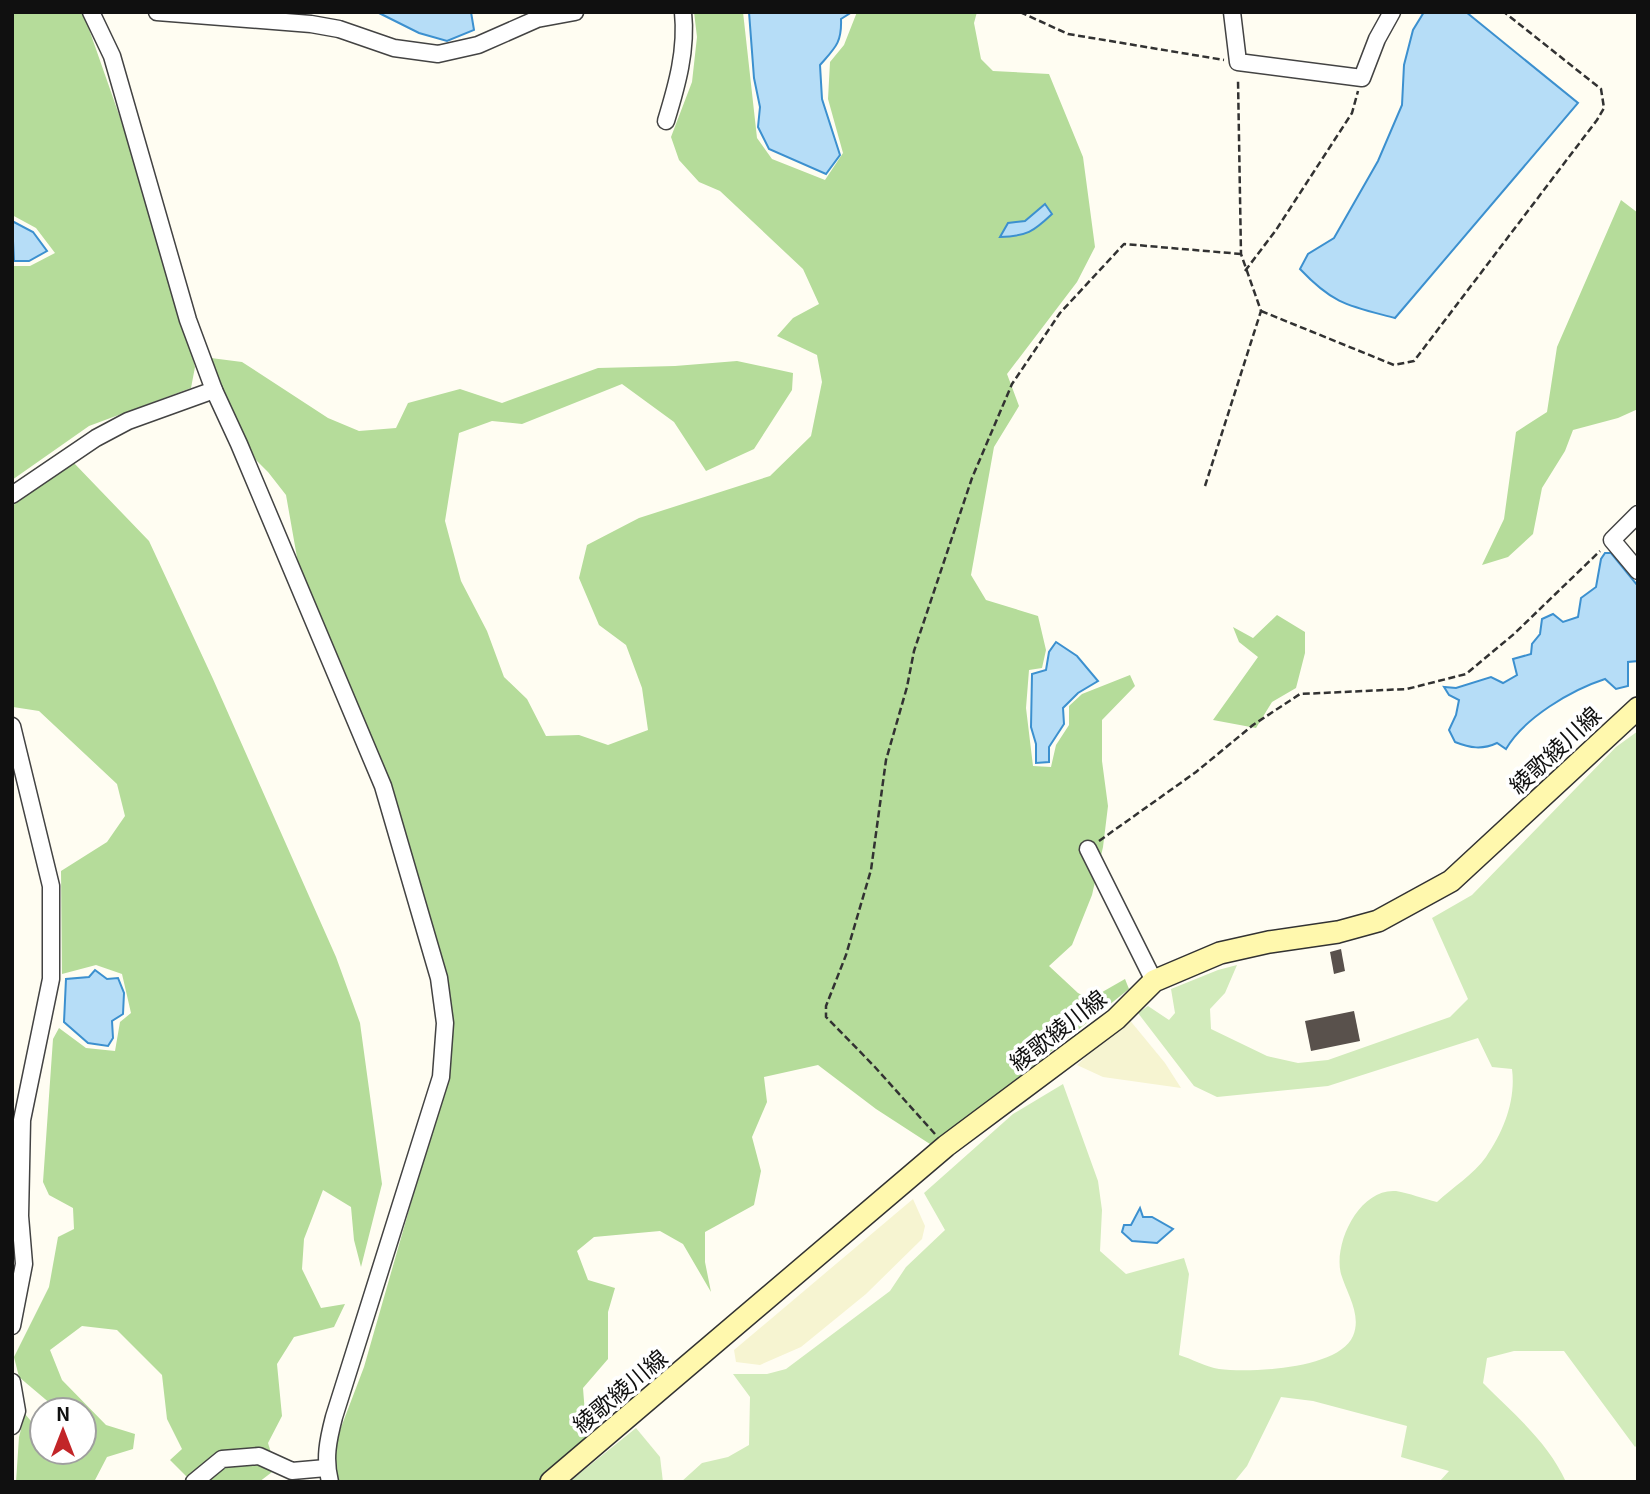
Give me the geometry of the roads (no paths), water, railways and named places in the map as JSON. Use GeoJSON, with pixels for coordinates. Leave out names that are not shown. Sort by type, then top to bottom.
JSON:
{"type":"FeatureCollection","features":[{"type":"Feature","properties":{"kind":"main road","name":"綾歌綾川線"},"geometry":{"type":"LineString","coordinates":[[551,1482],[946,1146],[1116,1019],[1154,981],[1220,953],[1269,942],[1338,932],[1378,921],[1415,902],[1451,881],[1638,708]]}},
{"type":"Feature","properties":{"kind":"street"},"geometry":{"type":"LineString","coordinates":[[91,12],[112,56],[188,320],[214,390],[383,786],[435,966],[445,1024],[441,1077],[334,1417],[327,1446],[328,1475],[292,1471],[260,1456],[222,1459],[194,1482]]}},
{"type":"Feature","properties":{"kind":"street"},"geometry":{"type":"LineString","coordinates":[[157,12],[311,24],[339,29],[394,48],[438,54],[478,45],[537,19],[575,12]]}},
{"type":"Feature","properties":{"kind":"street"},"geometry":{"type":"LineString","coordinates":[[666,121],[679,79],[685,31],[683,12]]}},
{"type":"Feature","properties":{"kind":"street"},"geometry":{"type":"LineString","coordinates":[[1232,12],[1238,62],[1362,78],[1377,39],[1392,12]]}},
{"type":"Feature","properties":{"kind":"street"},"geometry":{"type":"LineString","coordinates":[[12,495],[96,438],[128,421],[214,390]]}},
{"type":"Feature","properties":{"kind":"street"},"geometry":{"type":"LineString","coordinates":[[1638,514],[1612,540],[1638,571]]}},
{"type":"Feature","properties":{"kind":"street"},"geometry":{"type":"LineString","coordinates":[[12,726],[51,886],[51,979],[22,1120],[20,1216],[24,1264],[12,1326]]}},
{"type":"Feature","properties":{"kind":"street"},"geometry":{"type":"LineString","coordinates":[[1088,849],[1154,981]]}},
{"type":"Feature","properties":{"kind":"street"},"geometry":{"type":"LineString","coordinates":[[12,1382],[17,1411],[12,1426]]}},
{"type":"Feature","properties":{"kind":"water"},"geometry":{"type":"Polygon","coordinates":[[[377,12],[471,12],[474,30],[447,41],[419,33],[377,12]]]}},
{"type":"Feature","properties":{"kind":"water"},"geometry":{"type":"Polygon","coordinates":[[[749,12],[852,12],[841,19],[836,45],[820,65],[822,99],[840,155],[826,174],[769,149],[758,127],[760,107],[754,78],[749,12]]]}},
{"type":"Feature","properties":{"kind":"water"},"geometry":{"type":"Polygon","coordinates":[[[1424,12],[1466,12],[1578,103],[1395,318],[1333,297],[1300,269],[1308,254],[1334,238],[1378,161],[1402,105],[1404,65],[1413,30],[1424,12]]]}},
{"type":"Feature","properties":{"kind":"water"},"geometry":{"type":"Polygon","coordinates":[[[1045,204],[1052,214],[1040,225],[1017,236],[1000,237],[1008,223],[1025,221],[1045,204]]]}},
{"type":"Feature","properties":{"kind":"water"},"geometry":{"type":"Polygon","coordinates":[[[12,221],[33,232],[47,251],[29,261],[14,261],[12,221]]]}},
{"type":"Feature","properties":{"kind":"water"},"geometry":{"type":"Polygon","coordinates":[[[1605,553],[1611,553],[1638,586],[1638,661],[1628,662],[1628,686],[1616,689],[1605,679],[1578,690],[1536,716],[1506,749],[1497,743],[1476,747],[1455,742],[1449,730],[1459,700],[1449,695],[1444,687],[1456,688],[1491,677],[1503,683],[1517,675],[1513,659],[1531,654],[1532,644],[1540,634],[1542,619],[1553,614],[1563,622],[1578,617],[1581,598],[1596,587],[1601,559],[1605,553]]]}},
{"type":"Feature","properties":{"kind":"water"},"geometry":{"type":"Polygon","coordinates":[[[1056,642],[1077,656],[1098,681],[1078,693],[1063,708],[1064,724],[1049,747],[1049,762],[1036,763],[1036,744],[1031,727],[1032,674],[1046,670],[1049,652],[1056,642]]]}},
{"type":"Feature","properties":{"kind":"water"},"geometry":{"type":"Polygon","coordinates":[[[95,970],[107,979],[118,978],[124,993],[123,1014],[112,1021],[113,1038],[108,1046],[88,1043],[64,1022],[66,979],[89,977],[95,970]]]}},
{"type":"Feature","properties":{"kind":"water"},"geometry":{"type":"Polygon","coordinates":[[[1140,1208],[1143,1217],[1152,1217],[1173,1229],[1157,1243],[1132,1241],[1122,1232],[1124,1225],[1131,1225],[1140,1208]]]}}]}
